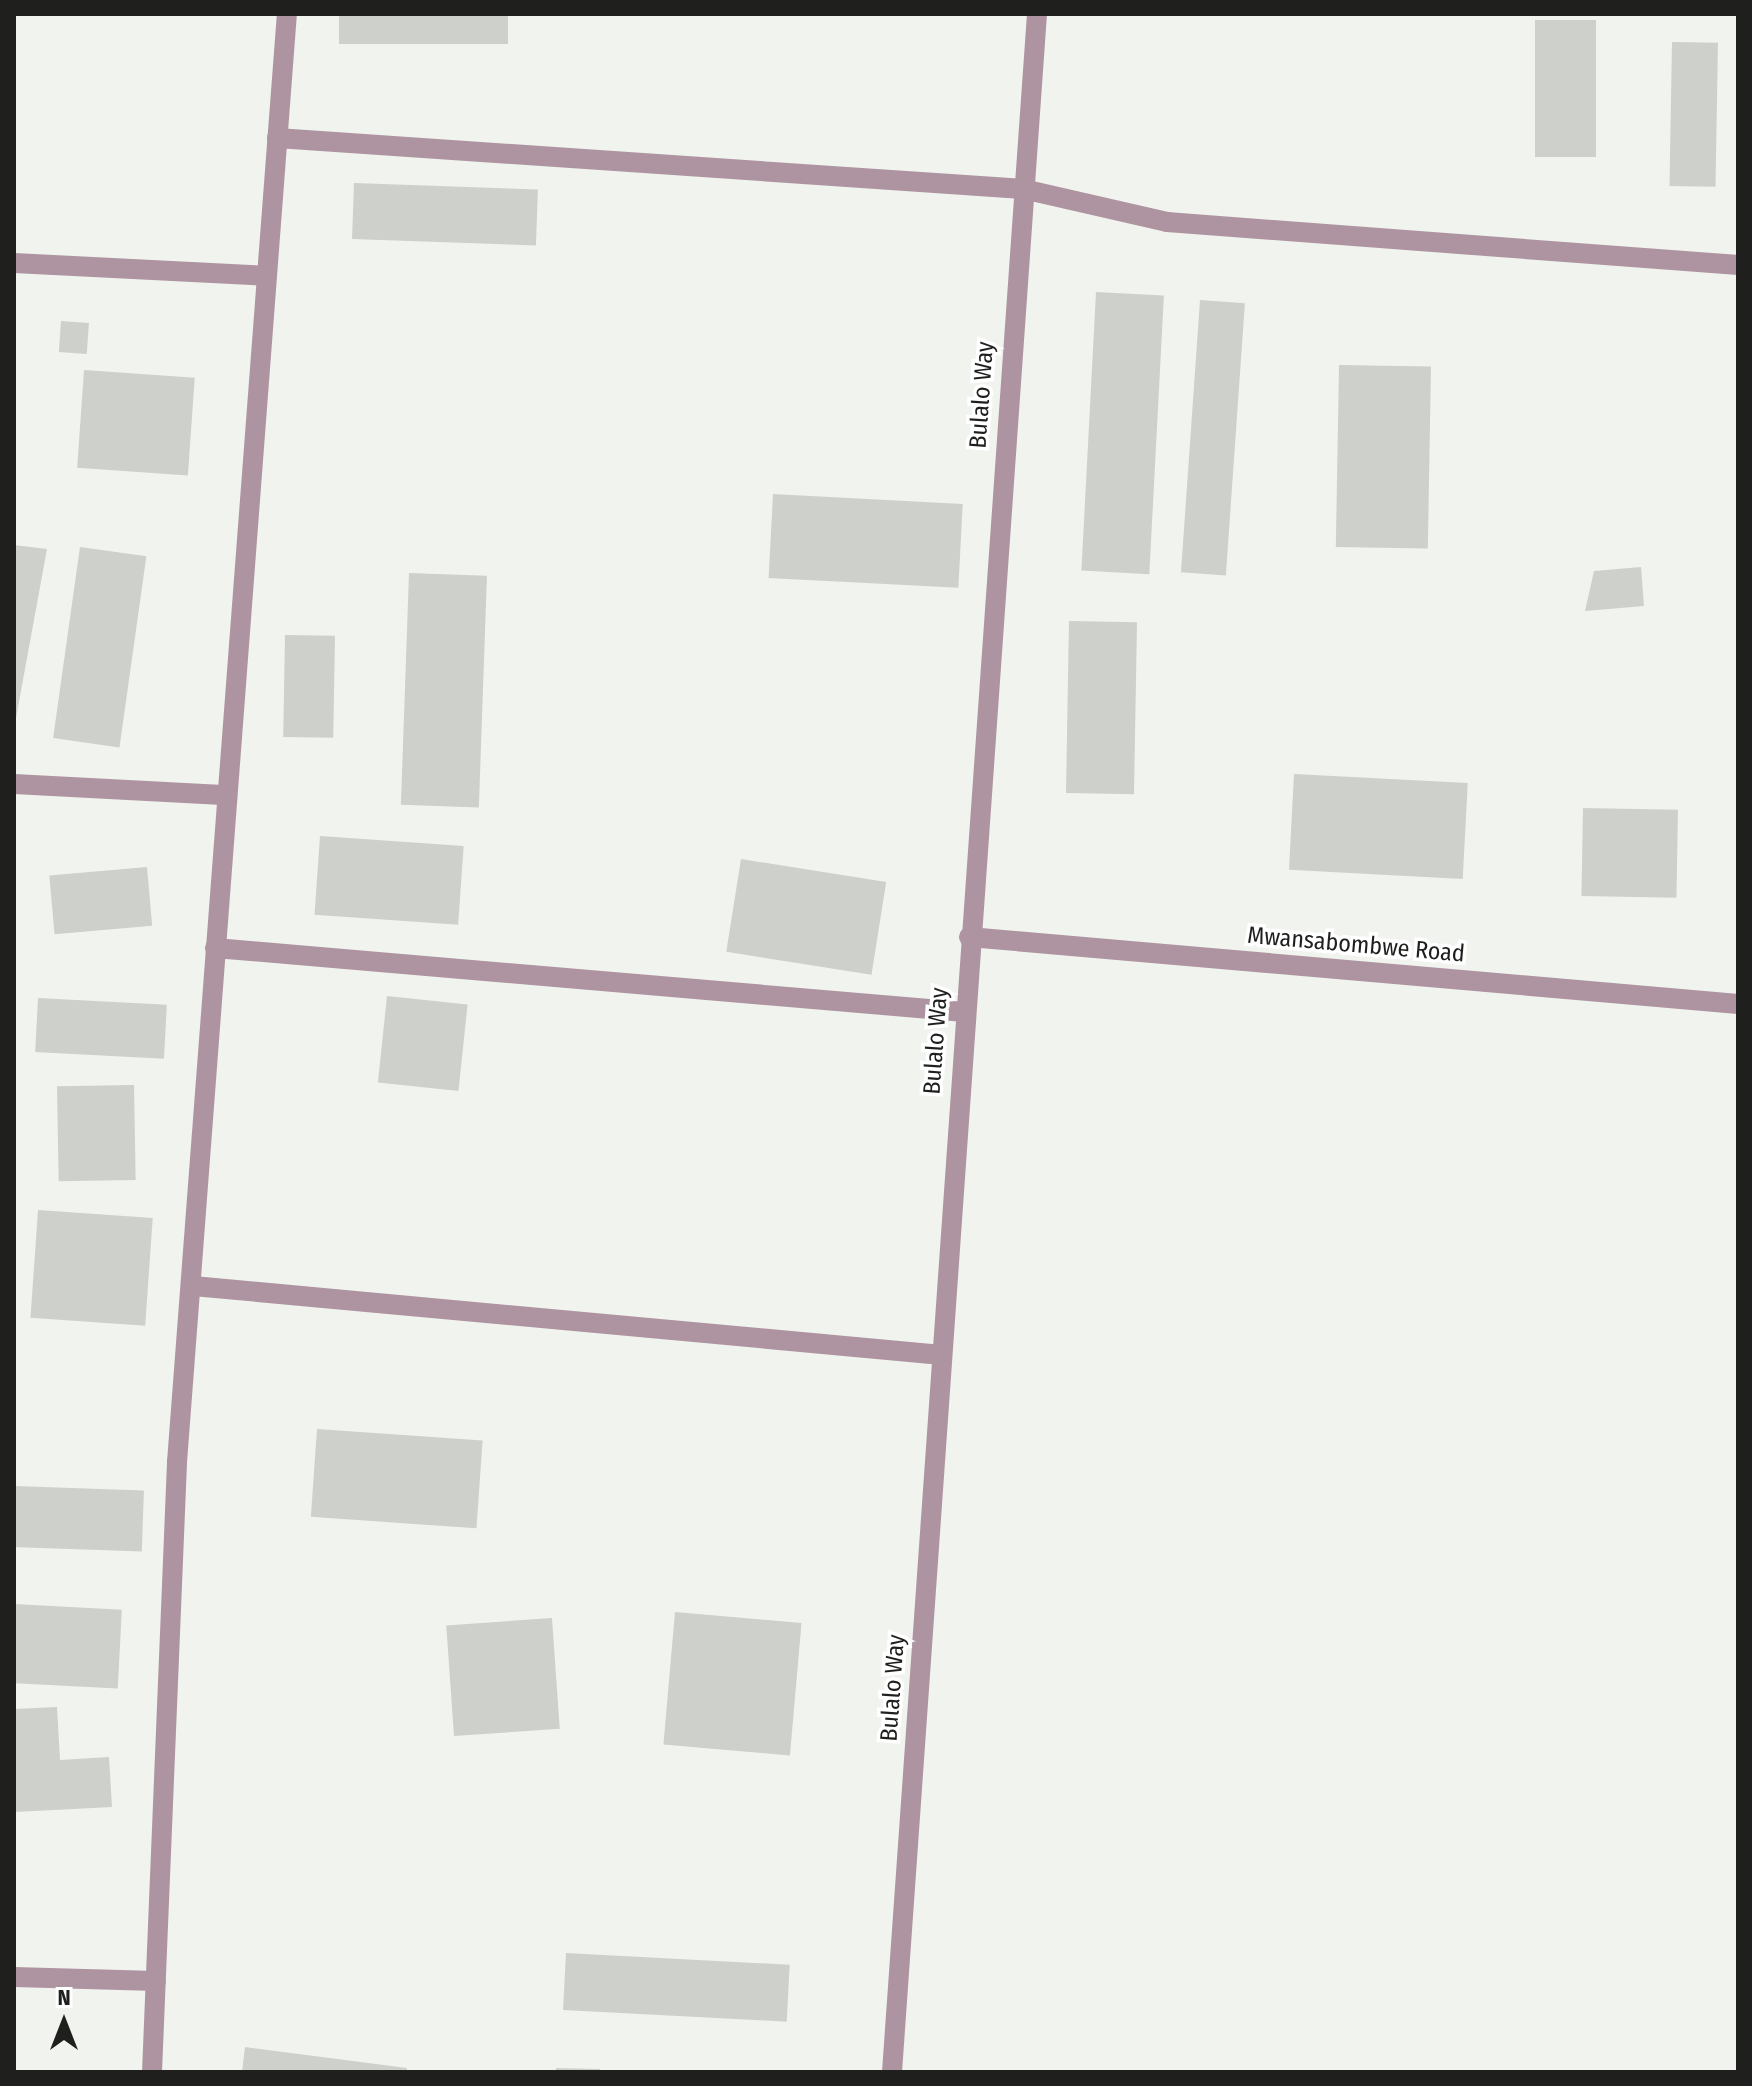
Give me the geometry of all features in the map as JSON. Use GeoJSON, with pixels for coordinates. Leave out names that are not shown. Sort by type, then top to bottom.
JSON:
{"type":"FeatureCollection","features":[{"type":"Feature","properties":{"kind":"street"},"geometry":{"type":"LineString","coordinates":[[152,2072],[177,1462],[193,1286],[223,795],[287,14]]}},
{"type":"Feature","properties":{"kind":"street","name":"Bulalo Way"},"geometry":{"type":"LineString","coordinates":[[892,2072],[969,937],[1037,14]]}},
{"type":"Feature","properties":{"kind":"street"},"geometry":{"type":"LineString","coordinates":[[277,138],[1023,189],[1167,222],[1738,265]]}},
{"type":"Feature","properties":{"kind":"street"},"geometry":{"type":"LineString","coordinates":[[14,263],[267,276]]}},
{"type":"Feature","properties":{"kind":"street"},"geometry":{"type":"LineString","coordinates":[[14,784],[223,795]]}},
{"type":"Feature","properties":{"kind":"street","name":"Mwansabombwe Road"},"geometry":{"type":"LineString","coordinates":[[969,937],[1738,1004]]}},
{"type":"Feature","properties":{"kind":"street"},"geometry":{"type":"LineString","coordinates":[[215,948],[964,1012]]}},
{"type":"Feature","properties":{"kind":"street"},"geometry":{"type":"LineString","coordinates":[[193,1286],[942,1355]]}},
{"type":"Feature","properties":{"kind":"street"},"geometry":{"type":"LineString","coordinates":[[14,1977],[156,1981]]}},
{"type":"Feature","properties":{"kind":"building"},"geometry":{"type":"Polygon","coordinates":[[[339,14],[508,14],[508,44],[339,44],[339,14]]]}},
{"type":"Feature","properties":{"kind":"building"},"geometry":{"type":"Polygon","coordinates":[[[1535,20],[1596,20],[1596,157],[1535,157],[1535,20]]]}},
{"type":"Feature","properties":{"kind":"building"},"geometry":{"type":"Polygon","coordinates":[[[1672,42],[1718,43],[1715,187],[1669,186],[1672,42]]]}},
{"type":"Feature","properties":{"kind":"building"},"geometry":{"type":"Polygon","coordinates":[[[354,183],[538,189],[536,245],[352,239],[354,183]]]}},
{"type":"Feature","properties":{"kind":"building"},"geometry":{"type":"Polygon","coordinates":[[[1096,292],[1164,296],[1149,574],[1081,571],[1096,292]]]}},
{"type":"Feature","properties":{"kind":"building"},"geometry":{"type":"Polygon","coordinates":[[[1200,300],[1245,303],[1226,575],[1181,572],[1200,300]]]}},
{"type":"Feature","properties":{"kind":"building"},"geometry":{"type":"Polygon","coordinates":[[[61,321],[89,323],[87,354],[59,352],[61,321]]]}},
{"type":"Feature","properties":{"kind":"building"},"geometry":{"type":"Polygon","coordinates":[[[1339,365],[1431,367],[1428,549],[1336,547],[1339,365]]]}},
{"type":"Feature","properties":{"kind":"building"},"geometry":{"type":"Polygon","coordinates":[[[84,370],[195,378],[188,476],[77,468],[84,370]]]}},
{"type":"Feature","properties":{"kind":"building"},"geometry":{"type":"Polygon","coordinates":[[[773,494],[963,504],[958,588],[769,578],[773,494]]]}},
{"type":"Feature","properties":{"kind":"building"},"geometry":{"type":"Polygon","coordinates":[[[14,545],[47,549],[16,718],[14,718],[14,545]]]}},
{"type":"Feature","properties":{"kind":"building"},"geometry":{"type":"Polygon","coordinates":[[[80,547],[146,556],[119,747],[53,738],[80,547]]]}},
{"type":"Feature","properties":{"kind":"building"},"geometry":{"type":"Polygon","coordinates":[[[1641,567],[1644,606],[1585,611],[1594,571],[1641,567]]]}},
{"type":"Feature","properties":{"kind":"building"},"geometry":{"type":"Polygon","coordinates":[[[409,573],[487,576],[479,808],[401,805],[409,573]]]}},
{"type":"Feature","properties":{"kind":"building"},"geometry":{"type":"Polygon","coordinates":[[[1069,621],[1137,622],[1134,794],[1066,793],[1069,621]]]}},
{"type":"Feature","properties":{"kind":"building"},"geometry":{"type":"Polygon","coordinates":[[[285,635],[335,636],[333,738],[283,737],[285,635]]]}},
{"type":"Feature","properties":{"kind":"building"},"geometry":{"type":"Polygon","coordinates":[[[1294,774],[1468,783],[1463,879],[1289,870],[1294,774]]]}},
{"type":"Feature","properties":{"kind":"building"},"geometry":{"type":"Polygon","coordinates":[[[1583,808],[1678,810],[1676,898],[1581,896],[1583,808]]]}},
{"type":"Feature","properties":{"kind":"building"},"geometry":{"type":"Polygon","coordinates":[[[320,836],[464,846],[458,925],[314,915],[320,836]]]}},
{"type":"Feature","properties":{"kind":"building"},"geometry":{"type":"Polygon","coordinates":[[[741,859],[886,882],[871,975],[726,952],[741,859]]]}},
{"type":"Feature","properties":{"kind":"building"},"geometry":{"type":"Polygon","coordinates":[[[147,867],[152,926],[55,934],[49,876],[147,867]]]}},
{"type":"Feature","properties":{"kind":"building"},"geometry":{"type":"Polygon","coordinates":[[[387,996],[468,1004],[458,1091],[378,1083],[387,996]]]}},
{"type":"Feature","properties":{"kind":"building"},"geometry":{"type":"Polygon","coordinates":[[[38,998],[167,1005],[164,1059],[35,1052],[38,998]]]}},
{"type":"Feature","properties":{"kind":"building"},"geometry":{"type":"Polygon","coordinates":[[[134,1085],[136,1180],[59,1181],[57,1086],[134,1085]]]}},
{"type":"Feature","properties":{"kind":"building"},"geometry":{"type":"Polygon","coordinates":[[[38,1210],[153,1218],[145,1326],[30,1318],[38,1210]]]}},
{"type":"Feature","properties":{"kind":"building"},"geometry":{"type":"Polygon","coordinates":[[[317,1429],[483,1441],[476,1528],[311,1517],[317,1429]]]}},
{"type":"Feature","properties":{"kind":"building"},"geometry":{"type":"Polygon","coordinates":[[[14,1486],[144,1491],[142,1551],[14,1547],[14,1486]]]}},
{"type":"Feature","properties":{"kind":"building"},"geometry":{"type":"Polygon","coordinates":[[[14,1604],[122,1610],[118,1689],[14,1683],[14,1604]]]}},
{"type":"Feature","properties":{"kind":"building"},"geometry":{"type":"Polygon","coordinates":[[[675,1612],[802,1623],[790,1756],[663,1744],[675,1612]]]}},
{"type":"Feature","properties":{"kind":"building"},"geometry":{"type":"Polygon","coordinates":[[[552,1618],[560,1729],[454,1736],[446,1625],[552,1618]]]}},
{"type":"Feature","properties":{"kind":"building"},"geometry":{"type":"Polygon","coordinates":[[[57,1707],[60,1760],[109,1757],[112,1807],[15,1812],[14,1709],[57,1707]]]}},
{"type":"Feature","properties":{"kind":"building"},"geometry":{"type":"Polygon","coordinates":[[[566,1953],[790,1965],[787,2022],[563,2010],[566,1953]]]}},
{"type":"Feature","properties":{"kind":"building"},"geometry":{"type":"Polygon","coordinates":[[[245,2047],[407,2068],[406,2072],[242,2072],[245,2047]]]}},
{"type":"Feature","properties":{"kind":"building"},"geometry":{"type":"Polygon","coordinates":[[[556,2068],[600,2069],[600,2072],[556,2072],[556,2068]]]}}]}
